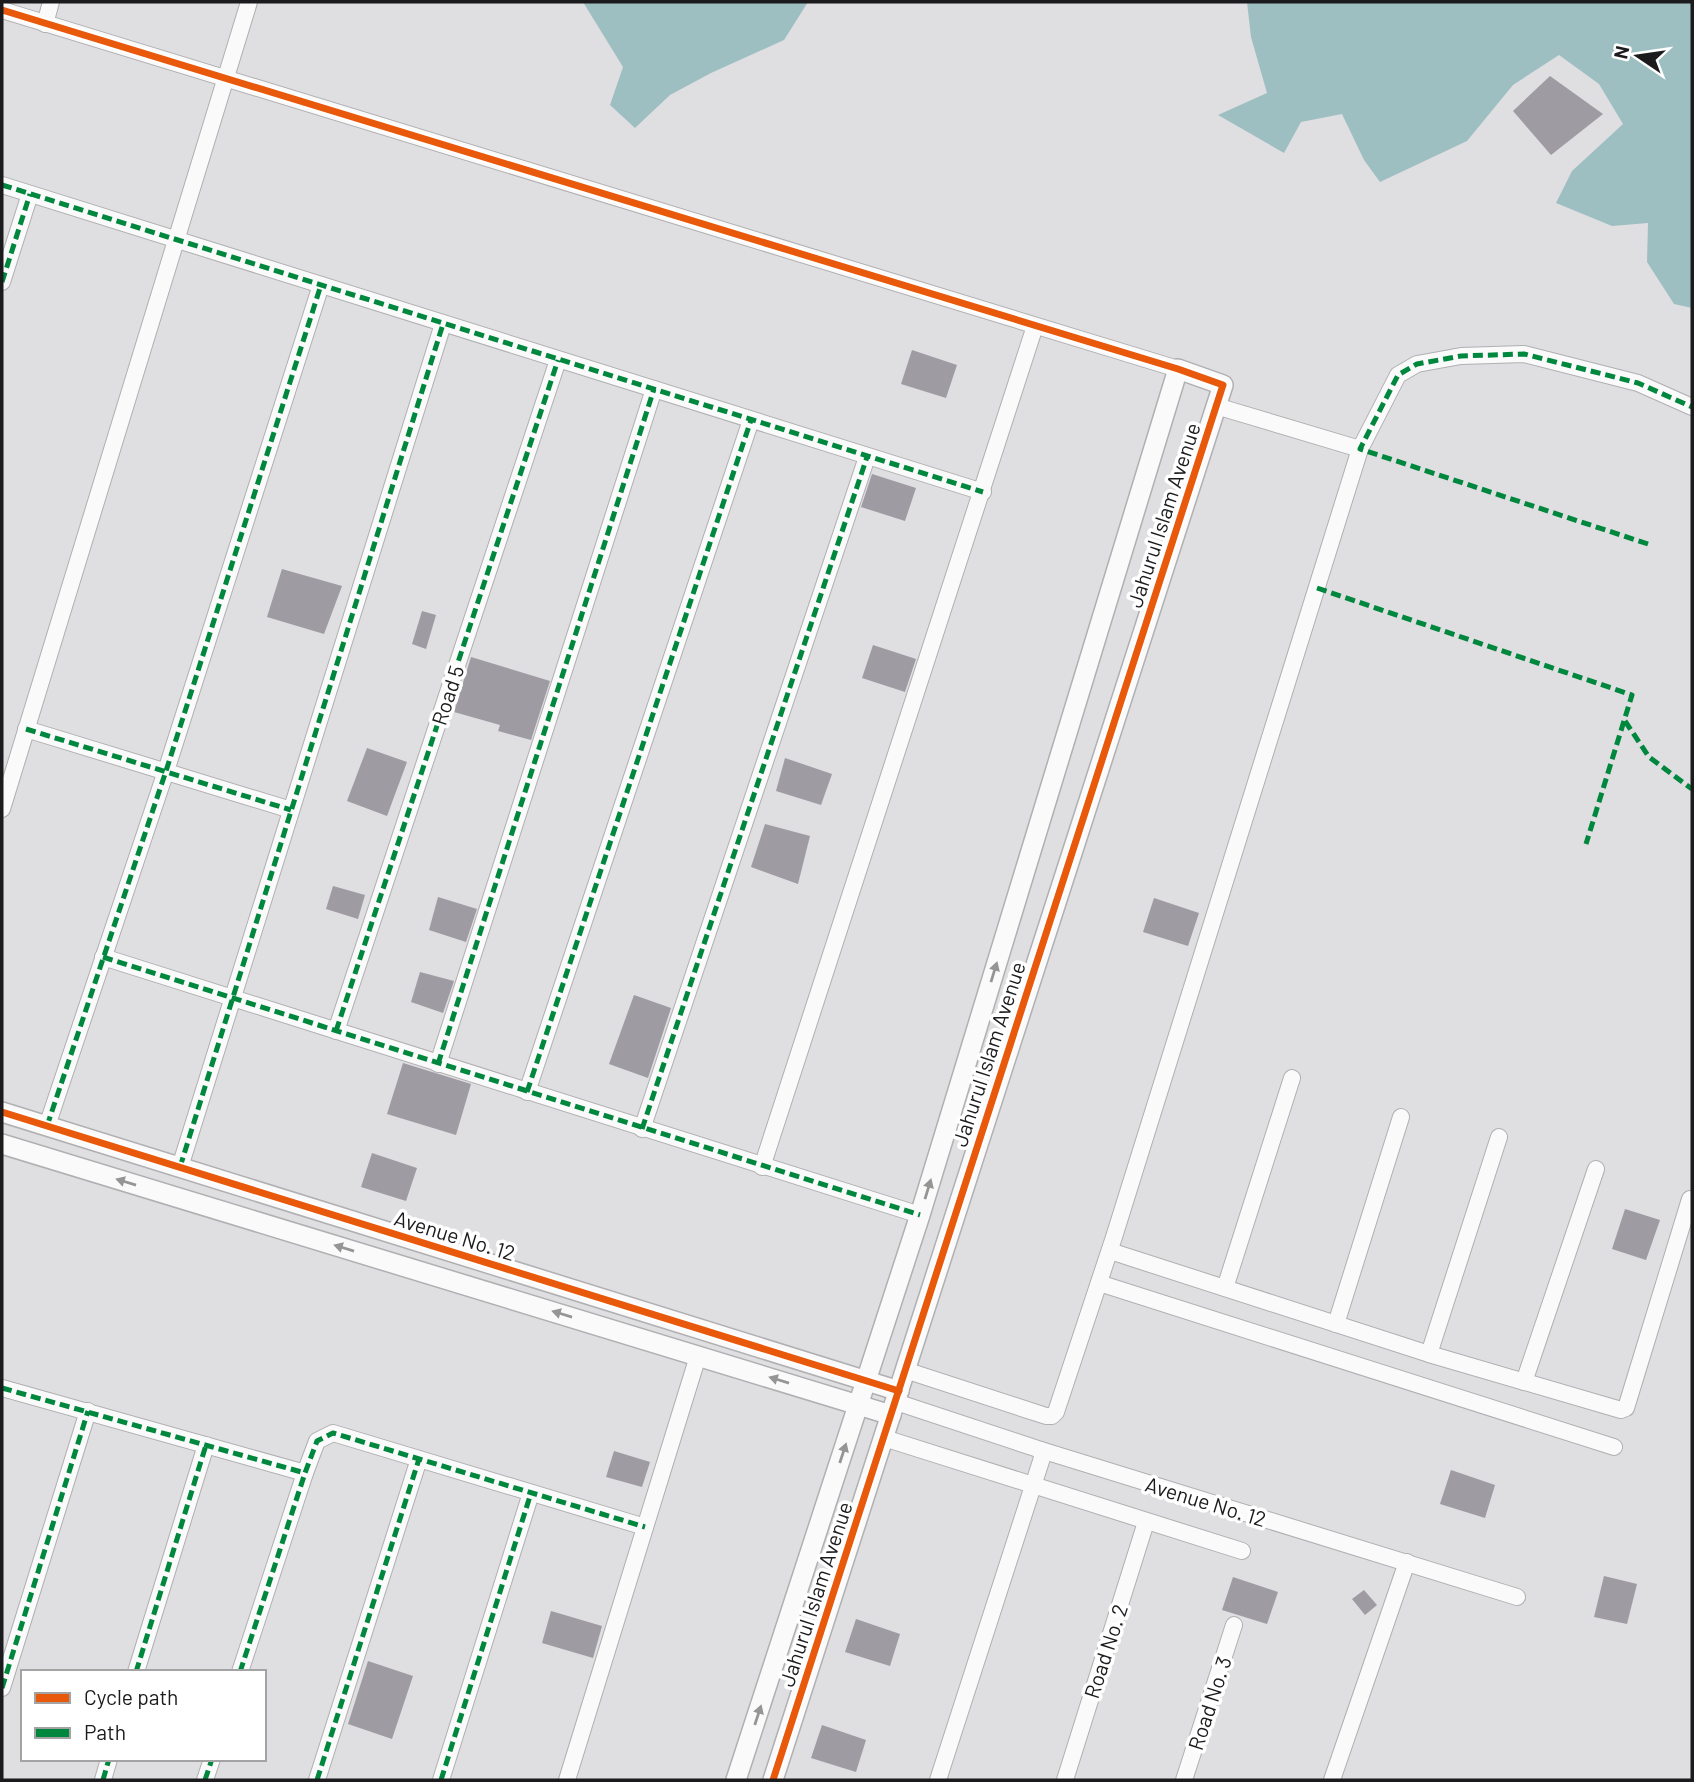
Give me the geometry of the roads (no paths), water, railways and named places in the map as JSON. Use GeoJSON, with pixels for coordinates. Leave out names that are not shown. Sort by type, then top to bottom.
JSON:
{"type":"FeatureCollection","features":[{"type":"Feature","properties":{"kind":"street"},"geometry":{"type":"LineString","coordinates":[[45,24],[51,2]]}},
{"type":"Feature","properties":{"kind":"street"},"geometry":{"type":"LineString","coordinates":[[2,808],[249,2]]}},
{"type":"Feature","properties":{"kind":"street"},"geometry":{"type":"LineString","coordinates":[[2,10],[1178,369]]}},
{"type":"Feature","properties":{"kind":"street"},"geometry":{"type":"LineString","coordinates":[[2,185],[982,492]]}},
{"type":"Feature","properties":{"kind":"street"},"geometry":{"type":"LineString","coordinates":[[2,282],[30,194]]}},
{"type":"Feature","properties":{"kind":"street"},"geometry":{"type":"LineString","coordinates":[[47,1126],[166,771],[321,285]]}},
{"type":"Feature","properties":{"kind":"street"},"geometry":{"type":"LineString","coordinates":[[180,1167],[443,324]]}},
{"type":"Feature","properties":{"kind":"street"},"geometry":{"type":"LineString","coordinates":[[762,1167],[1035,326]]}},
{"type":"Feature","properties":{"kind":"street"},"geometry":{"type":"LineString","coordinates":[[905,1370],[1045,1416],[1052,1416],[1056,1412],[1110,1251],[1360,449],[1398,375],[1418,365],[1461,356],[1524,354],[1638,383],[1692,407]]}},
{"type":"Feature","properties":{"kind":"street","name":"Road 5"},"geometry":{"type":"LineString","coordinates":[[335,1031],[558,359]]}},
{"type":"Feature","properties":{"kind":"street","name":"Jahurul Islam Avenue"},"geometry":{"type":"LineString","coordinates":[[736,1780],[920,1216],[1178,369],[1223,385],[773,1780]]}},
{"type":"Feature","properties":{"kind":"street"},"geometry":{"type":"LineString","coordinates":[[438,1064],[654,390]]}},
{"type":"Feature","properties":{"kind":"street"},"geometry":{"type":"LineString","coordinates":[[1216,406],[1360,449]]}},
{"type":"Feature","properties":{"kind":"street"},"geometry":{"type":"LineString","coordinates":[[527,1092],[751,420]]}},
{"type":"Feature","properties":{"kind":"street"},"geometry":{"type":"LineString","coordinates":[[642,1129],[867,457]]}},
{"type":"Feature","properties":{"kind":"street"},"geometry":{"type":"LineString","coordinates":[[26,729],[291,810]]}},
{"type":"Feature","properties":{"kind":"street"},"geometry":{"type":"LineString","coordinates":[[103,957],[920,1216]]}},
{"type":"Feature","properties":{"kind":"street"},"geometry":{"type":"LineString","coordinates":[[1225,1288],[1292,1078]]}},
{"type":"Feature","properties":{"kind":"street","name":"Avenue No. 12"},"geometry":{"type":"LineString","coordinates":[[2,1112],[866,1381],[895,1403],[1517,1597]]}},
{"type":"Feature","properties":{"kind":"street"},"geometry":{"type":"LineString","coordinates":[[1336,1324],[1401,1117]]}},
{"type":"Feature","properties":{"kind":"street"},"geometry":{"type":"LineString","coordinates":[[1429,1354],[1499,1137]]}},
{"type":"Feature","properties":{"kind":"street","name":"Avenue No. 12"},"geometry":{"type":"LineString","coordinates":[[2,1144],[859,1405],[895,1403]]}},
{"type":"Feature","properties":{"kind":"street"},"geometry":{"type":"LineString","coordinates":[[1524,1382],[1596,1170]]}},
{"type":"Feature","properties":{"kind":"street"},"geometry":{"type":"LineString","coordinates":[[1110,1251],[1429,1354],[1616,1410],[1626,1408],[1690,1199]]}},
{"type":"Feature","properties":{"kind":"street"},"geometry":{"type":"LineString","coordinates":[[1099,1283],[1614,1447]]}},
{"type":"Feature","properties":{"kind":"street"},"geometry":{"type":"LineString","coordinates":[[567,1780],[698,1356]]}},
{"type":"Feature","properties":{"kind":"street"},"geometry":{"type":"LineString","coordinates":[[2,1388],[305,1473]]}},
{"type":"Feature","properties":{"kind":"street"},"geometry":{"type":"LineString","coordinates":[[2,1688],[88,1411]]}},
{"type":"Feature","properties":{"kind":"street"},"geometry":{"type":"LineString","coordinates":[[241,1670],[317,1441],[333,1433],[645,1527]]}},
{"type":"Feature","properties":{"kind":"street","name":"Avenue No. 12"},"geometry":{"type":"LineString","coordinates":[[884,1438],[1242,1551]]}},
{"type":"Feature","properties":{"kind":"street"},"geometry":{"type":"LineString","coordinates":[[137,1670],[206,1445]]}},
{"type":"Feature","properties":{"kind":"street"},"geometry":{"type":"LineString","coordinates":[[938,1780],[1042,1458],[1041,1450]]}},
{"type":"Feature","properties":{"kind":"street"},"geometry":{"type":"LineString","coordinates":[[317,1780],[419,1459]]}},
{"type":"Feature","properties":{"kind":"street"},"geometry":{"type":"LineString","coordinates":[[441,1780],[531,1493]]}},
{"type":"Feature","properties":{"kind":"street","name":"Road No. 2"},"geometry":{"type":"LineString","coordinates":[[1065,1780],[1146,1522]]}},
{"type":"Feature","properties":{"kind":"street"},"geometry":{"type":"LineString","coordinates":[[1332,1780],[1407,1562]]}},
{"type":"Feature","properties":{"kind":"street","name":"Road No. 3"},"geometry":{"type":"LineString","coordinates":[[1184,1780],[1234,1625]]}},
{"type":"Feature","properties":{"kind":"street"},"geometry":{"type":"LineString","coordinates":[[103,1780],[108,1761]]}},
{"type":"Feature","properties":{"kind":"street"},"geometry":{"type":"LineString","coordinates":[[205,1780],[211,1761]]}},
{"type":"Feature","properties":{"kind":"water"},"geometry":{"type":"Polygon","coordinates":[[[583,2],[808,2],[784,40],[670,95],[635,128],[610,105],[623,67],[583,2]]]}},
{"type":"Feature","properties":{"kind":"water"},"geometry":{"type":"Polygon","coordinates":[[[1247,2],[1692,2],[1692,308],[1674,304],[1647,262],[1648,223],[1612,226],[1556,203],[1572,171],[1623,124],[1599,84],[1559,55],[1513,85],[1467,141],[1380,182],[1364,160],[1342,114],[1301,122],[1284,153],[1218,115],[1267,93],[1251,37],[1247,2]]]}}]}
